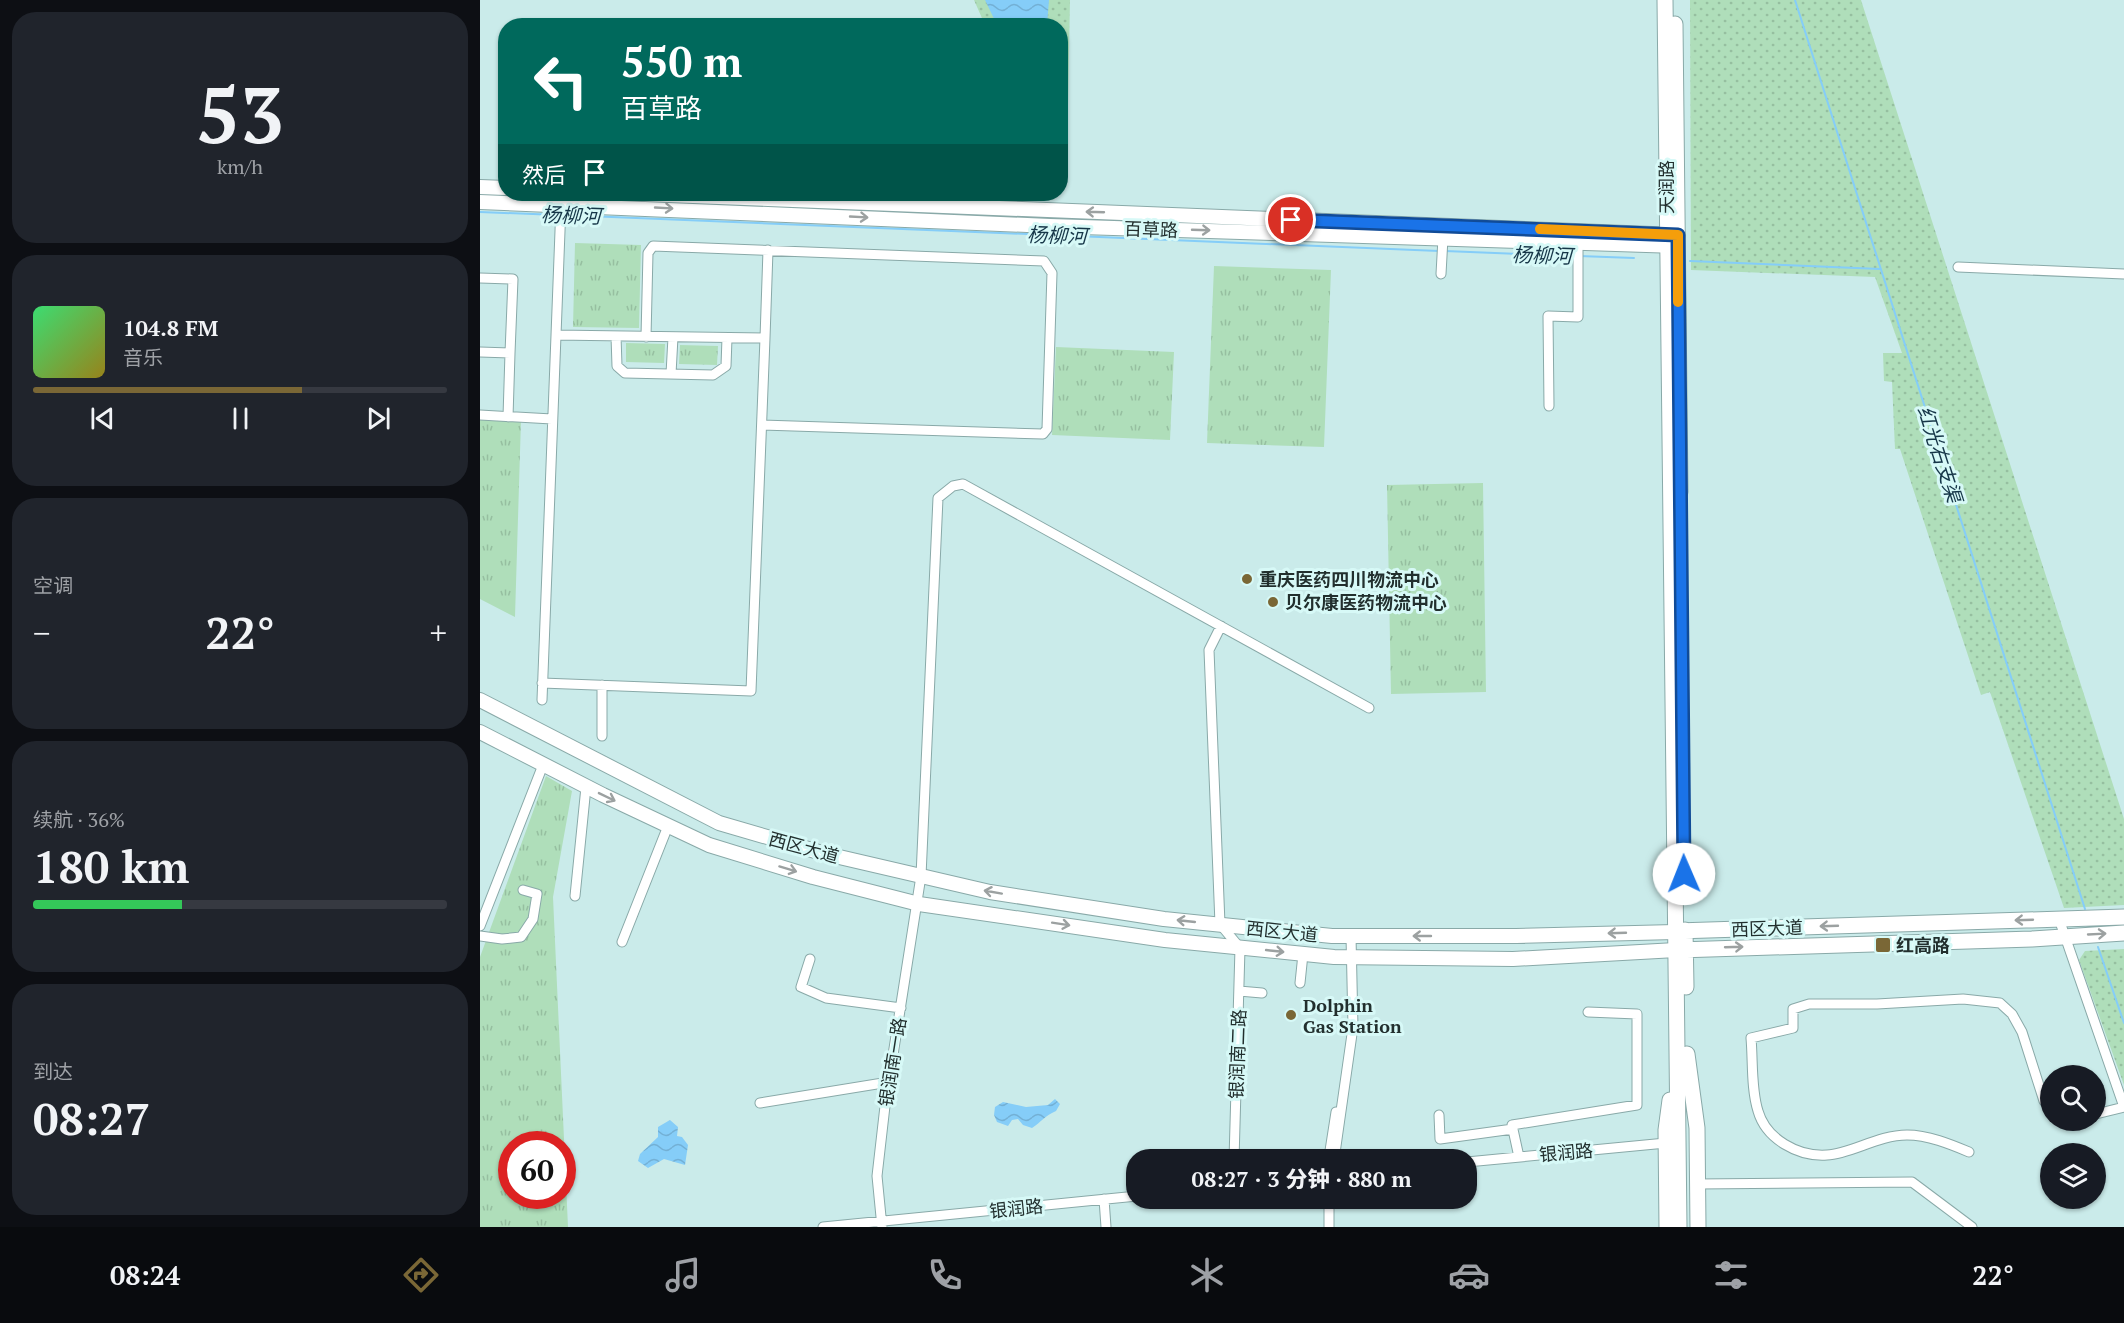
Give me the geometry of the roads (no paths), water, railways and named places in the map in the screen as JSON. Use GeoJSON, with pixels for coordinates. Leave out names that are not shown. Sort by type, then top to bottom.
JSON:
{"type":"FeatureCollection","features":[{"type":"Feature","properties":{"kind":"main road","name":"天润路"},"geometry":{"type":"LineString","coordinates":[[1665,0],[1672,240],[1680,931]]}},
{"type":"Feature","properties":{"kind":"main road","name":"天润路"},"geometry":{"type":"LineString","coordinates":[[1672,240],[1675,0]]}},
{"type":"Feature","properties":{"kind":"main road"},"geometry":{"type":"LineString","coordinates":[[480,187],[498,188]]}},
{"type":"Feature","properties":{"kind":"main road","name":"百草路"},"geometry":{"type":"LineString","coordinates":[[799,201],[1672,240]]}},
{"type":"Feature","properties":{"kind":"main road","name":"百草路"},"geometry":{"type":"LineString","coordinates":[[480,202],[560,211],[1050,225],[1442,247],[1578,252],[1672,240]]}},
{"type":"Feature","properties":{"kind":"main road","name":"西区大道"},"geometry":{"type":"LineString","coordinates":[[480,700],[719,823],[822,853],[990,892],[1220,924],[1348,936],[1516,936],[2124,917]]}},
{"type":"Feature","properties":{"kind":"main road","name":"西区大道"},"geometry":{"type":"LineString","coordinates":[[480,732],[586,787],[709,845],[919,904],[1165,940],[1348,958],[1513,959],[1681,949],[2124,933]]}},
{"type":"Feature","properties":{"kind":"main road"},"geometry":{"type":"LineString","coordinates":[[1679,1227],[1682,1053],[1680,931]]}},
{"type":"Feature","properties":{"kind":"main road"},"geometry":{"type":"LineString","coordinates":[[1667,1227],[1666,1143],[1682,1053]]}},
{"type":"Feature","properties":{"kind":"main road"},"geometry":{"type":"LineString","coordinates":[[1682,1053],[1697,1128],[1698,1227]]}},
{"type":"Feature","properties":{"kind":"main road"},"geometry":{"type":"LineString","coordinates":[[1682,1053],[1689,1227]]}},
{"type":"Feature","properties":{"kind":"street"},"geometry":{"type":"LineString","coordinates":[[542,700],[560,211]]}},
{"type":"Feature","properties":{"kind":"street"},"geometry":{"type":"LineString","coordinates":[[646,337],[648,253],[653,246],[1044,261],[1052,273],[1047,429],[1043,434],[762,425]]}},
{"type":"Feature","properties":{"kind":"street"},"geometry":{"type":"LineString","coordinates":[[1441,274],[1442,247]]}},
{"type":"Feature","properties":{"kind":"street"},"geometry":{"type":"LineString","coordinates":[[542,683],[751,691],[768,250]]}},
{"type":"Feature","properties":{"kind":"street"},"geometry":{"type":"LineString","coordinates":[[1549,406],[1548,316],[1578,317],[1578,252]]}},
{"type":"Feature","properties":{"kind":"street"},"geometry":{"type":"LineString","coordinates":[[1958,267],[2124,274]]}},
{"type":"Feature","properties":{"kind":"street"},"geometry":{"type":"LineString","coordinates":[[480,278],[513,279],[508,417]]}},
{"type":"Feature","properties":{"kind":"street"},"geometry":{"type":"LineString","coordinates":[[555,335],[765,339]]}},
{"type":"Feature","properties":{"kind":"street"},"geometry":{"type":"LineString","coordinates":[[616,336],[617,366],[626,373],[713,375],[726,366],[727,338]]}},
{"type":"Feature","properties":{"kind":"street"},"geometry":{"type":"LineString","coordinates":[[671,374],[673,337]]}},
{"type":"Feature","properties":{"kind":"street"},"geometry":{"type":"LineString","coordinates":[[480,352],[510,352]]}},
{"type":"Feature","properties":{"kind":"street"},"geometry":{"type":"LineString","coordinates":[[480,415],[552,419]]}},
{"type":"Feature","properties":{"kind":"street","name":"银润南一路"},"geometry":{"type":"LineString","coordinates":[[881,1224],[877,1176],[889,1082],[919,904],[938,498],[953,486],[963,484],[1221,626]]}},
{"type":"Feature","properties":{"kind":"street"},"geometry":{"type":"LineString","coordinates":[[1240,948],[1220,924],[1209,650],[1221,626],[1369,708]]}},
{"type":"Feature","properties":{"kind":"street"},"geometry":{"type":"LineString","coordinates":[[602,685],[602,736]]}},
{"type":"Feature","properties":{"kind":"street"},"geometry":{"type":"LineString","coordinates":[[480,926],[543,765]]}},
{"type":"Feature","properties":{"kind":"street"},"geometry":{"type":"LineString","coordinates":[[575,896],[586,787]]}},
{"type":"Feature","properties":{"kind":"street"},"geometry":{"type":"LineString","coordinates":[[622,942],[668,826]]}},
{"type":"Feature","properties":{"kind":"street"},"geometry":{"type":"LineString","coordinates":[[480,936],[502,939],[521,937],[533,919],[537,894],[523,890]]}},
{"type":"Feature","properties":{"kind":"street"},"geometry":{"type":"LineString","coordinates":[[2059,919],[2124,1107],[2106,1112]]}},
{"type":"Feature","properties":{"kind":"street"},"geometry":{"type":"LineString","coordinates":[[1333,1149],[1345,1053],[1348,936]]}},
{"type":"Feature","properties":{"kind":"street","name":"银润南二路"},"geometry":{"type":"LineString","coordinates":[[1233,1149],[1240,948]]}},
{"type":"Feature","properties":{"kind":"street"},"geometry":{"type":"LineString","coordinates":[[1300,983],[1303,954]]}},
{"type":"Feature","properties":{"kind":"street"},"geometry":{"type":"LineString","coordinates":[[810,959],[801,987],[825,998],[901,1008]]}},
{"type":"Feature","properties":{"kind":"street"},"geometry":{"type":"LineString","coordinates":[[1239,991],[1262,993]]}},
{"type":"Feature","properties":{"kind":"street"},"geometry":{"type":"LineString","coordinates":[[1969,1152],[1930,1138],[1907,1135],[1881,1139],[1827,1155],[1800,1151],[1778,1141],[1763,1124],[1757,1109],[1751,1038],[1793,1028],[1793,1009],[1809,1004],[1877,1004],[1963,999],[2000,1004],[2012,1014],[2022,1032],[2040,1088]]}},
{"type":"Feature","properties":{"kind":"street"},"geometry":{"type":"LineString","coordinates":[[1519,1157],[1512,1125],[1637,1105],[1637,1014],[1588,1012]]}},
{"type":"Feature","properties":{"kind":"street"},"geometry":{"type":"LineString","coordinates":[[760,1103],[889,1082]]}},
{"type":"Feature","properties":{"kind":"street"},"geometry":{"type":"LineString","coordinates":[[1439,1115],[1440,1139],[1513,1129]]}},
{"type":"Feature","properties":{"kind":"street","name":"银润路"},"geometry":{"type":"LineString","coordinates":[[1477,1161],[1666,1143]]}},
{"type":"Feature","properties":{"kind":"street"},"geometry":{"type":"LineString","coordinates":[[1697,1184],[1912,1182],[1972,1227]]}},
{"type":"Feature","properties":{"kind":"street","name":"银润路"},"geometry":{"type":"LineString","coordinates":[[823,1227],[881,1224],[1126,1197]]}},
{"type":"Feature","properties":{"kind":"street"},"geometry":{"type":"LineString","coordinates":[[1104,1199],[1106,1227]]}},
{"type":"Feature","properties":{"kind":"street"},"geometry":{"type":"LineString","coordinates":[[1329,1209],[1329,1227]]}},
{"type":"Feature","properties":{"kind":"water"},"geometry":{"type":"Polygon","coordinates":[[[985,0],[1049,0],[1048,18],[994,18],[985,0]]]}},
{"type":"Feature","properties":{"kind":"water"},"geometry":{"type":"Polygon","coordinates":[[[1055,1099],[1060,1104],[1056,1111],[1032,1128],[1023,1125],[1018,1119],[1012,1120],[1008,1126],[997,1122],[994,1115],[995,1107],[1003,1102],[1026,1107],[1048,1105],[1055,1099]]]}},
{"type":"Feature","properties":{"kind":"water"},"geometry":{"type":"Polygon","coordinates":[[[670,1120],[678,1127],[677,1136],[682,1137],[688,1145],[685,1165],[664,1159],[648,1168],[638,1161],[640,1154],[658,1137],[658,1127],[670,1120]]]}},
{"type":"Feature","properties":{"kind":"waterway","name":"红光右支渠"},"geometry":{"type":"LineString","coordinates":[[1795,0],[2085,909]]}},
{"type":"Feature","properties":{"kind":"waterway","name":"杨柳河"},"geometry":{"type":"LineString","coordinates":[[480,212],[558,215]]}},
{"type":"Feature","properties":{"kind":"waterway","name":"杨柳河"},"geometry":{"type":"LineString","coordinates":[[563,215],[1439,251]]}},
{"type":"Feature","properties":{"kind":"waterway","name":"杨柳河"},"geometry":{"type":"LineString","coordinates":[[1445,251],[1574,256]]}},
{"type":"Feature","properties":{"kind":"waterway","name":"杨柳河"},"geometry":{"type":"LineString","coordinates":[[1579,256],[1634,258]]}},
{"type":"Feature","properties":{"kind":"waterway","name":"杨柳河"},"geometry":{"type":"LineString","coordinates":[[1690,261],[1880,269]]}},
{"type":"Feature","properties":{"kind":"waterway","name":"红光右支渠"},"geometry":{"type":"LineString","coordinates":[[2098,947],[2124,1023]]}},
{"type":"Feature","properties":{"kind":"place","name":"重庆医药四川物流中心"},"geometry":{"type":"Point","coordinates":[1247,579]}},
{"type":"Feature","properties":{"kind":"place","name":"贝尔康医药物流中心"},"geometry":{"type":"Point","coordinates":[1273,602]}},
{"type":"Feature","properties":{"kind":"place","name":"红高路"},"geometry":{"type":"Point","coordinates":[1883,945]}},
{"type":"Feature","properties":{"kind":"place","name":"Dolphin Gas Station"},"geometry":{"type":"Point","coordinates":[1291,1015]}}]}
